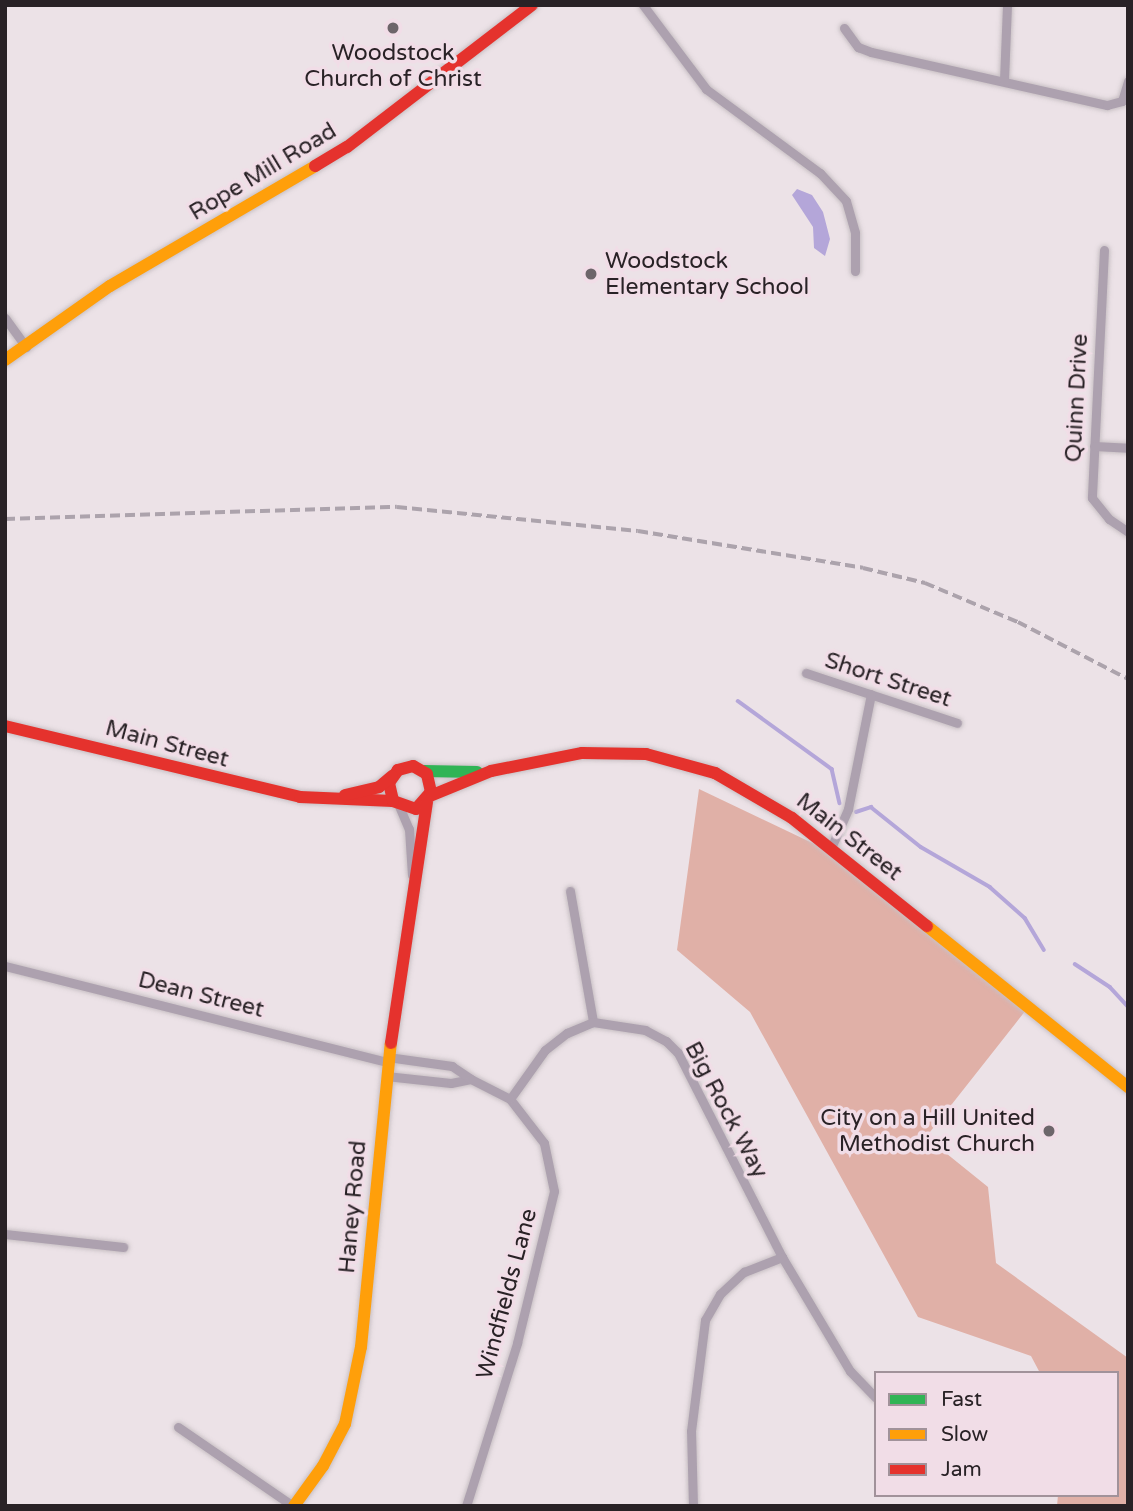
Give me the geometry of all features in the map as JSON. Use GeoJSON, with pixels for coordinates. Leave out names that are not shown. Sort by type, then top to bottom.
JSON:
{"type":"FeatureCollection","features":[{"type":"Feature","properties":{"kind":"main road","name":"Rope Mill Road"},"geometry":{"type":"LineString","coordinates":[[7,356],[26,346],[110,286],[347,146],[532,5]]}},
{"type":"Feature","properties":{"kind":"main road","name":"Main Street"},"geometry":{"type":"LineString","coordinates":[[5,726],[256,789],[396,803],[412,809],[491,771]]}},
{"type":"Feature","properties":{"kind":"main road","name":"Main Street"},"geometry":{"type":"LineString","coordinates":[[323,797],[379,787],[395,773],[409,766],[450,775],[491,771],[582,753],[671,759],[752,791],[831,848],[1128,1087]]}},
{"type":"Feature","properties":{"kind":"main road"},"geometry":{"type":"LineString","coordinates":[[424,771],[431,782],[428,799]]}},
{"type":"Feature","properties":{"kind":"main road"},"geometry":{"type":"LineString","coordinates":[[395,773],[389,783],[396,803]]}},
{"type":"Feature","properties":{"kind":"main road","name":"Haney Road"},"geometry":{"type":"LineString","coordinates":[[293,1506],[323,1466],[345,1424],[361,1348],[387,1065],[428,799]]}},
{"type":"Feature","properties":{"kind":"street"},"geometry":{"type":"LineString","coordinates":[[643,5],[706,89],[820,173],[846,201],[855,233],[855,271]]}},
{"type":"Feature","properties":{"kind":"street"},"geometry":{"type":"LineString","coordinates":[[1004,80],[1007,5]]}},
{"type":"Feature","properties":{"kind":"street"},"geometry":{"type":"LineString","coordinates":[[844,28],[858,47],[871,52],[1107,105],[1125,101],[1128,81]]}},
{"type":"Feature","properties":{"kind":"street","name":"Quinn Drive"},"geometry":{"type":"LineString","coordinates":[[1104,250],[1092,498],[1109,519],[1128,532]]}},
{"type":"Feature","properties":{"kind":"street"},"geometry":{"type":"LineString","coordinates":[[5,318],[26,346]]}},
{"type":"Feature","properties":{"kind":"street"},"geometry":{"type":"LineString","coordinates":[[1094,446],[1128,448]]}},
{"type":"Feature","properties":{"kind":"street","name":"Short Street"},"geometry":{"type":"LineString","coordinates":[[806,673],[957,723]]}},
{"type":"Feature","properties":{"kind":"street"},"geometry":{"type":"LineString","coordinates":[[831,848],[848,809],[871,694]]}},
{"type":"Feature","properties":{"kind":"street","name":"Haney Road"},"geometry":{"type":"LineString","coordinates":[[396,803],[409,829],[412,898]]}},
{"type":"Feature","properties":{"kind":"street"},"geometry":{"type":"LineString","coordinates":[[387,1065],[452,1066],[471,1080],[510,1099],[545,1050],[567,1032],[593,1022],[570,891]]}},
{"type":"Feature","properties":{"kind":"street","name":"Dean Street"},"geometry":{"type":"LineString","coordinates":[[5,966],[387,1065]]}},
{"type":"Feature","properties":{"kind":"street","name":"Big Rock Way"},"geometry":{"type":"LineString","coordinates":[[593,1022],[645,1030],[678,1053],[782,1256],[850,1371],[874,1396]]}},
{"type":"Feature","properties":{"kind":"street"},"geometry":{"type":"LineString","coordinates":[[387,1065],[451,1083],[471,1080]]}},
{"type":"Feature","properties":{"kind":"street","name":"Windfields Lane"},"geometry":{"type":"LineString","coordinates":[[466,1506],[517,1343],[554,1191],[544,1143],[510,1099]]}},
{"type":"Feature","properties":{"kind":"street"},"geometry":{"type":"LineString","coordinates":[[5,1234],[123,1247]]}},
{"type":"Feature","properties":{"kind":"street"},"geometry":{"type":"LineString","coordinates":[[693,1506],[691,1431],[705,1320],[720,1294],[744,1272],[782,1256]]}},
{"type":"Feature","properties":{"kind":"street"},"geometry":{"type":"LineString","coordinates":[[178,1427],[293,1506]]}},
{"type":"Feature","properties":{"kind":"shaded area"},"geometry":{"type":"Polygon","coordinates":[[[797,189],[812,195],[823,212],[830,239],[825,256],[814,248],[813,227],[792,195],[797,189]]]}},
{"type":"Feature","properties":{"kind":"shaded area"},"geometry":{"type":"Polygon","coordinates":[[[699,789],[825,849],[1026,1010],[926,1137],[988,1187],[996,1263],[1128,1358],[1128,1506],[1057,1506],[1058,1497],[1119,1497],[1119,1371],[1039,1371],[1031,1356],[918,1317],[750,1012],[677,950],[699,789]]]}},
{"type":"Feature","properties":{"kind":"waterway"},"geometry":{"type":"LineString","coordinates":[[738,701],[832,769],[840,803]]}},
{"type":"Feature","properties":{"kind":"waterway"},"geometry":{"type":"LineString","coordinates":[[856,812],[871,807],[921,847],[990,887],[1025,918],[1044,950]]}},
{"type":"Feature","properties":{"kind":"waterway"},"geometry":{"type":"LineString","coordinates":[[1075,964],[1110,987],[1128,1006]]}},
{"type":"Feature","properties":{"kind":"railway"},"geometry":{"type":"LineString","coordinates":[[5,519],[397,507],[638,531],[863,568],[925,583],[1018,622],[1128,679]]}},
{"type":"Feature","properties":{"kind":"traffic: fast"},"geometry":{"type":"LineString","coordinates":[[424,771],[477,772]]}},
{"type":"Feature","properties":{"kind":"traffic: slow"},"geometry":{"type":"LineString","coordinates":[[5,360],[110,286],[315,166]]}},
{"type":"Feature","properties":{"kind":"traffic: slow"},"geometry":{"type":"LineString","coordinates":[[927,926],[1128,1087]]}},
{"type":"Feature","properties":{"kind":"traffic: slow"},"geometry":{"type":"LineString","coordinates":[[294,1506],[323,1466],[345,1424],[361,1347],[391,1043]]}},
{"type":"Feature","properties":{"kind":"traffic: jam"},"geometry":{"type":"LineString","coordinates":[[315,166],[347,147],[532,5]]}},
{"type":"Feature","properties":{"kind":"traffic: jam"},"geometry":{"type":"LineString","coordinates":[[5,726],[300,797],[393,801],[416,809],[431,792],[427,774],[413,766],[398,770],[389,783],[393,801]]}},
{"type":"Feature","properties":{"kind":"traffic: jam"},"geometry":{"type":"LineString","coordinates":[[430,796],[491,771],[582,753],[646,754],[715,773],[792,818],[927,926]]}},
{"type":"Feature","properties":{"kind":"traffic: jam"},"geometry":{"type":"LineString","coordinates":[[345,795],[379,787],[392,776]]}},
{"type":"Feature","properties":{"kind":"traffic: jam"},"geometry":{"type":"LineString","coordinates":[[391,1043],[427,802]]}},
{"type":"Feature","properties":{"kind":"place","name":"Woodstock Church of Christ"},"geometry":{"type":"Point","coordinates":[393,28]}},
{"type":"Feature","properties":{"kind":"place","name":"Woodstock Elementary School"},"geometry":{"type":"Point","coordinates":[591,274]}},
{"type":"Feature","properties":{"kind":"place","name":"City on a Hill United Methodist Church"},"geometry":{"type":"Point","coordinates":[1049,1131]}}]}
